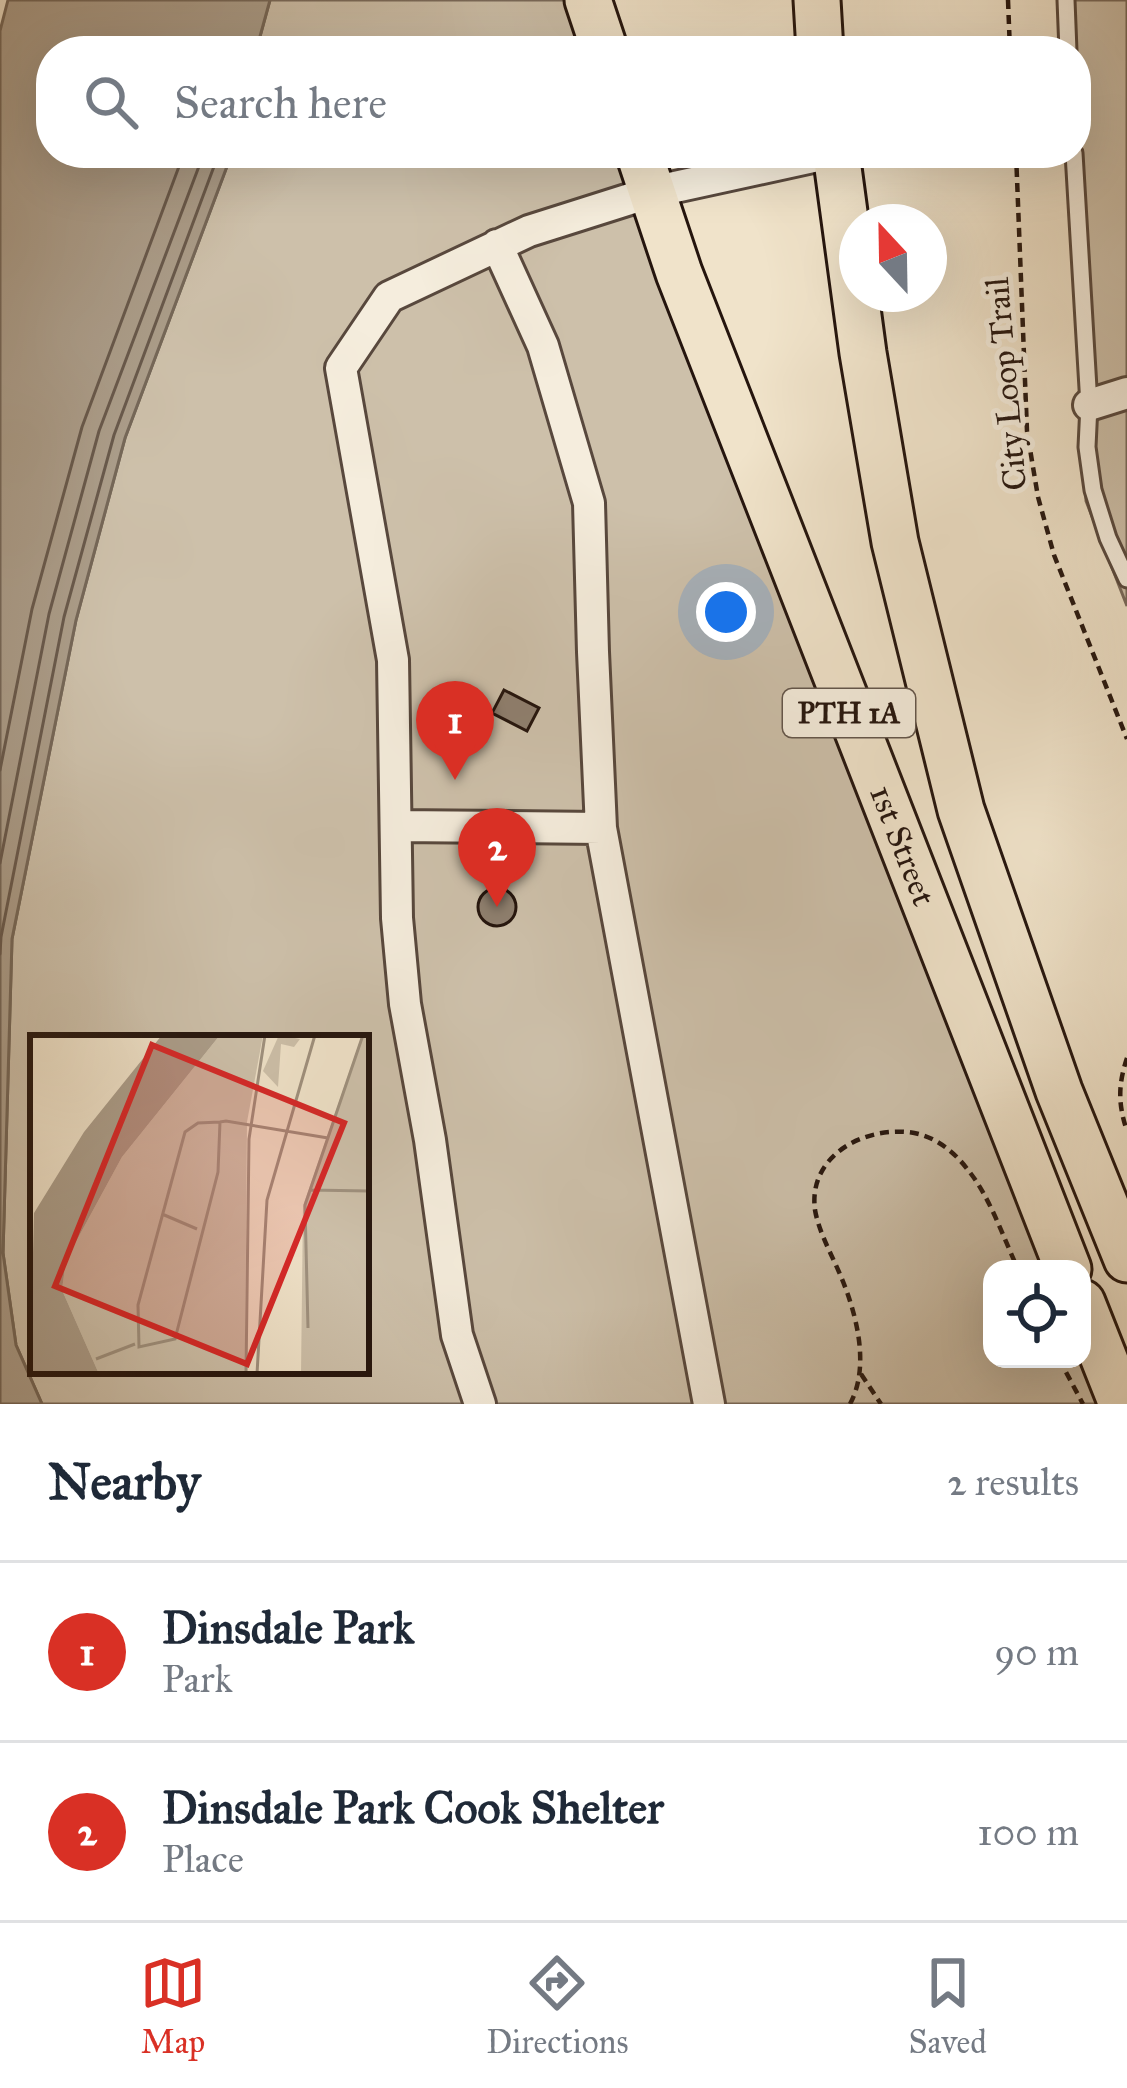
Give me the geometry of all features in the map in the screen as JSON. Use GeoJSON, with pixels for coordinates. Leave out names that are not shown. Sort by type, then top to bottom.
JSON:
{"type":"FeatureCollection","features":[{"type":"Feature","properties":{"kind":"main road"},"geometry":{"type":"LineString","coordinates":[[588,0],[600,36]]}},
{"type":"Feature","properties":{"kind":"main road"},"geometry":{"type":"LineString","coordinates":[[817,0],[819,36]]}},
{"type":"Feature","properties":{"kind":"main road","name":"1st Street"},"geometry":{"type":"LineString","coordinates":[[835,168],[895,542],[962,810],[1059,1091],[1127,1259]]}},
{"type":"Feature","properties":{"kind":"main road","name":"1st Street"},"geometry":{"type":"LineString","coordinates":[[645,173],[679,273],[1064,1260]]}},
{"type":"Feature","properties":{"kind":"main road"},"geometry":{"type":"LineString","coordinates":[[1091,1326],[1122,1404]]}},
{"type":"Feature","properties":{"kind":"street"},"geometry":{"type":"LineString","coordinates":[[480,1404],[458,1335],[405,1004],[397,918],[393,660],[341,368],[389,296],[645,173],[692,168]]}},
{"type":"Feature","properties":{"kind":"street"},"geometry":{"type":"LineString","coordinates":[[496,245],[543,346],[590,502],[601,828],[709,1404]]}},
{"type":"Feature","properties":{"kind":"street"},"geometry":{"type":"LineString","coordinates":[[1090,405],[1127,393]]}},
{"type":"Feature","properties":{"kind":"street"},"geometry":{"type":"LineString","coordinates":[[396,826],[601,828]]}},
{"type":"Feature","properties":{"kind":"lane"},"geometry":{"type":"LineString","coordinates":[[1066,0],[1067,36]]}},
{"type":"Feature","properties":{"kind":"lane"},"geometry":{"type":"LineString","coordinates":[[1075,168],[1093,490],[1127,579]]}},
{"type":"Feature","properties":{"kind":"path"},"geometry":{"type":"LineString","coordinates":[[1008,0],[1009,36]]}},
{"type":"Feature","properties":{"kind":"path","name":"City Loop Trail"},"geometry":{"type":"LineString","coordinates":[[1017,168],[1027,431],[1038,497],[1054,555],[1127,739]]}},
{"type":"Feature","properties":{"kind":"path"},"geometry":{"type":"LineString","coordinates":[[1127,1058],[1119,1082],[1119,1106],[1127,1131]]}},
{"type":"Feature","properties":{"kind":"path"},"geometry":{"type":"LineString","coordinates":[[850,1404],[860,1372],[855,1317],[815,1211],[815,1188],[825,1166],[841,1148],[864,1136],[892,1131],[917,1133],[940,1143],[974,1176],[1014,1260]]}},
{"type":"Feature","properties":{"kind":"path"},"geometry":{"type":"LineString","coordinates":[[1064,1368],[1083,1404]]}},
{"type":"Feature","properties":{"kind":"path"},"geometry":{"type":"LineString","coordinates":[[860,1372],[881,1404]]}},
{"type":"Feature","properties":{"kind":"shaded area"},"geometry":{"type":"Polygon","coordinates":[[[270,0],[581,0],[591,36],[260,36],[270,0]]]}},
{"type":"Feature","properties":{"kind":"shaded area"},"geometry":{"type":"Polygon","coordinates":[[[1065,0],[1127,0],[1127,606],[1086,501],[1072,168],[1091,168],[1091,36],[1066,36],[1065,0]]]}},
{"type":"Feature","properties":{"kind":"shaded area"},"geometry":{"type":"Polygon","coordinates":[[[226,168],[628,168],[1058,1260],[983,1260],[983,1368],[1089,1368],[1115,1404],[42,1404],[16,1345],[3,1253],[12,939],[76,620],[125,438],[226,168]]]}},
{"type":"Feature","properties":{"kind":"water"},"geometry":{"type":"Polygon","coordinates":[[[8,0],[270,0],[260,36],[36,36],[36,168],[226,168],[125,438],[76,620],[12,939],[3,1253],[16,1345],[42,1404],[0,1404],[0,31],[8,0]]]}},
{"type":"Feature","properties":{"kind":"building"},"geometry":{"type":"Polygon","coordinates":[[[504,690],[539,708],[527,731],[492,713],[504,690]]]}},
{"type":"Feature","properties":{"kind":"building"},"geometry":{"type":"Polygon","coordinates":[[[497,888],[510,894],[516,907],[510,920],[497,926],[484,920],[478,907],[484,894],[497,888]]]}},
{"type":"Feature","properties":{"kind":"place","name":"Dinsdale Park"},"geometry":{"type":"Point","coordinates":[455,780]}},
{"type":"Feature","properties":{"kind":"place","name":"Dinsdale Park Cook Shelter"},"geometry":{"type":"Point","coordinates":[497,907]}}]}
